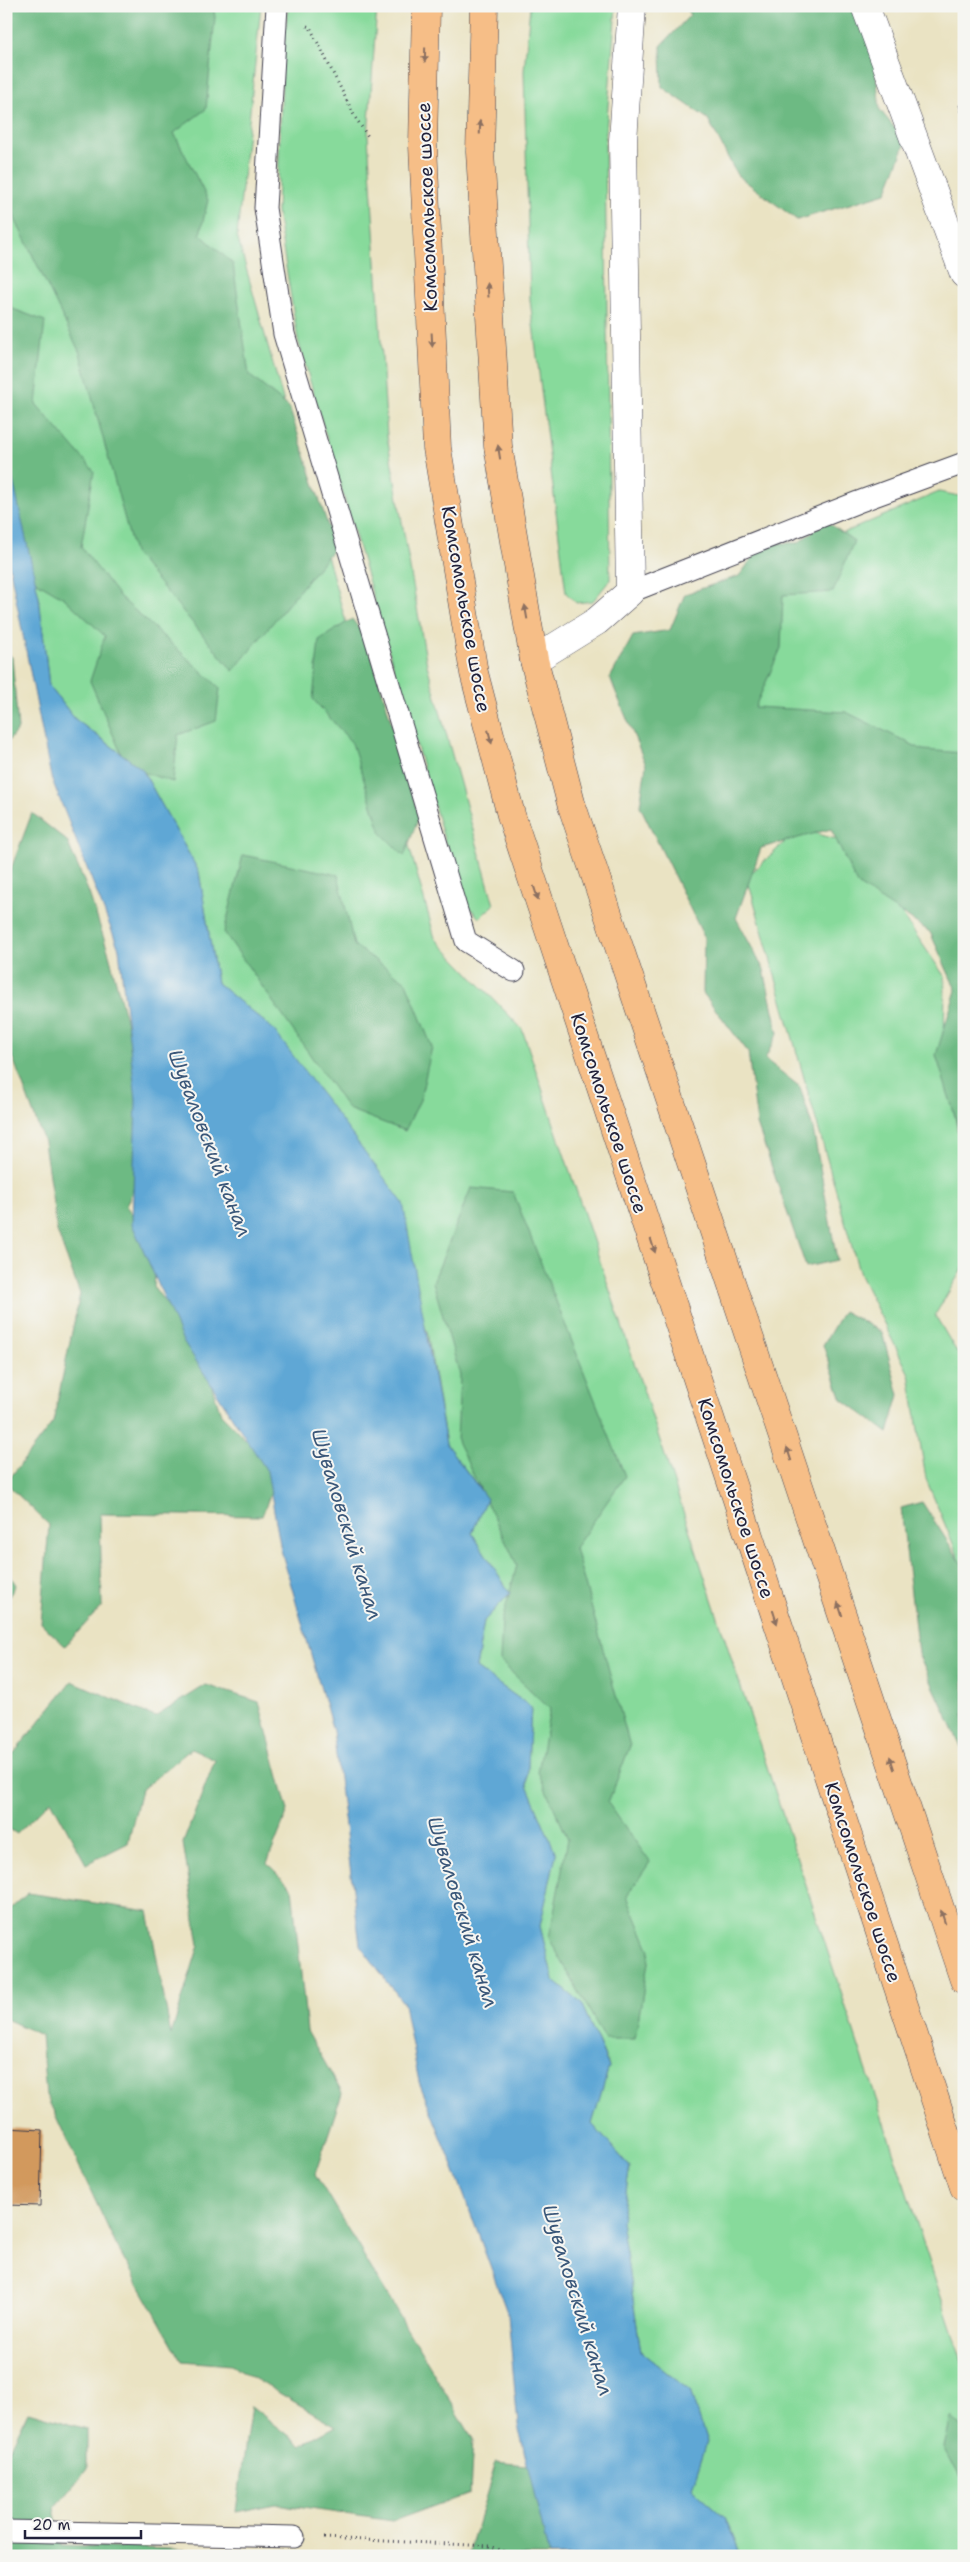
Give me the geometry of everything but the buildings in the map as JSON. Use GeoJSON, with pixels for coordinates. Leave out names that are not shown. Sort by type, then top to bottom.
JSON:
{"type":"FeatureCollection","features":[{"type":"Feature","properties":{"kind":"main road","name":"Комсомольское шоссе"},"geometry":{"type":"LineString","coordinates":[[426,6],[423,145],[437,448],[474,673],[514,824],[964,2187]]}},
{"type":"Feature","properties":{"kind":"main road"},"geometry":{"type":"LineString","coordinates":[[484,6],[480,152],[498,446],[534,660],[571,803],[964,1980]]}},
{"type":"Feature","properties":{"kind":"street"},"geometry":{"type":"LineString","coordinates":[[534,660],[597,621],[630,592],[623,141],[632,6]]}},
{"type":"Feature","properties":{"kind":"street"},"geometry":{"type":"LineString","coordinates":[[865,6],[964,274]]}},
{"type":"Feature","properties":{"kind":"lane"},"geometry":{"type":"LineString","coordinates":[[277,9],[265,208],[284,334],[466,941],[514,971]]}},
{"type":"Feature","properties":{"kind":"lane"},"geometry":{"type":"LineString","coordinates":[[630,592],[858,502],[964,463]]}},
{"type":"Feature","properties":{"kind":"lane"},"geometry":{"type":"LineString","coordinates":[[6,2531],[294,2537]]}},
{"type":"Feature","properties":{"kind":"path"},"geometry":{"type":"LineString","coordinates":[[277,9],[310,28],[355,116],[369,138]]}},
{"type":"Feature","properties":{"kind":"path"},"geometry":{"type":"LineString","coordinates":[[294,2537],[490,2546],[517,2556]]}},
{"type":"Feature","properties":{"kind":"green space"},"geometry":{"type":"Polygon","coordinates":[[[6,6],[261,6],[237,236],[435,938],[522,1029],[643,1389],[964,2367],[964,2556],[741,2556],[725,2517],[692,2488],[707,2442],[690,2391],[641,2352],[621,2221],[630,2167],[592,2124],[609,2066],[581,2003],[553,1980],[540,1926],[556,1854],[527,1785],[531,1707],[476,1668],[484,1621],[510,1593],[472,1533],[487,1498],[446,1444],[427,1331],[273,1029],[217,983],[199,872],[142,769],[75,719],[49,686],[39,597],[6,449],[6,6]]]}},
{"type":"Feature","properties":{"kind":"green space"},"geometry":{"type":"Polygon","coordinates":[[[6,6],[213,6],[215,17],[206,109],[174,133],[208,200],[200,234],[233,264],[249,375],[289,407],[335,547],[233,671],[134,553],[80,353],[15,219],[6,180],[6,6]]]}},
{"type":"Feature","properties":{"kind":"green space"},"geometry":{"type":"Polygon","coordinates":[[[288,6],[377,6],[368,136],[387,436],[427,665],[494,905],[479,918],[461,897],[298,340],[277,212],[283,52],[288,6]]]}},
{"type":"Feature","properties":{"kind":"green space"},"geometry":{"type":"Polygon","coordinates":[[[530,6],[616,6],[605,144],[610,580],[593,601],[576,603],[566,593],[530,300],[524,71],[530,6]]]}},
{"type":"Feature","properties":{"kind":"green space"},"geometry":{"type":"Polygon","coordinates":[[[685,6],[849,6],[873,46],[880,110],[906,142],[886,193],[797,220],[737,175],[708,119],[662,87],[661,46],[690,15],[685,6]]]}},
{"type":"Feature","properties":{"kind":"green space"},"geometry":{"type":"Polygon","coordinates":[[[6,296],[13,309],[45,321],[36,404],[94,471],[81,547],[119,596],[220,688],[216,721],[178,735],[173,782],[127,767],[90,681],[105,636],[64,598],[25,575],[6,538],[6,296]]]}},
{"type":"Feature","properties":{"kind":"green space"},"geometry":{"type":"Polygon","coordinates":[[[939,492],[964,497],[964,915],[746,771],[706,592],[939,492]]]}},
{"type":"Feature","properties":{"kind":"green space"},"geometry":{"type":"Polygon","coordinates":[[[826,521],[854,541],[833,592],[783,595],[781,648],[755,707],[846,712],[923,750],[964,753],[964,1145],[936,1055],[956,990],[930,932],[857,884],[831,829],[761,848],[736,918],[764,970],[778,1033],[765,1059],[800,1087],[813,1129],[837,1260],[806,1267],[757,1124],[748,1052],[703,993],[704,937],[640,806],[646,765],[610,678],[633,636],[670,630],[685,594],[739,576],[764,543],[798,543],[826,521]]]}},
{"type":"Feature","properties":{"kind":"green space"},"geometry":{"type":"Polygon","coordinates":[[[352,619],[367,639],[419,817],[404,856],[381,833],[352,743],[313,699],[319,640],[352,619]]]}},
{"type":"Feature","properties":{"kind":"green space"},"geometry":{"type":"Polygon","coordinates":[[[6,652],[12,657],[18,729],[6,744],[6,652]]]}},
{"type":"Feature","properties":{"kind":"green space"},"geometry":{"type":"Polygon","coordinates":[[[32,813],[67,841],[89,893],[109,954],[140,1075],[147,1158],[126,1206],[157,1247],[154,1287],[200,1350],[221,1414],[278,1473],[262,1516],[100,1514],[102,1606],[65,1646],[41,1623],[49,1525],[6,1483],[53,1422],[80,1294],[57,1231],[44,1142],[11,1053],[6,995],[6,882],[32,813]]]}},
{"type":"Feature","properties":{"kind":"green space"},"geometry":{"type":"Polygon","coordinates":[[[799,829],[854,844],[945,977],[944,1055],[964,1168],[964,1266],[935,1315],[964,1364],[964,1570],[926,1479],[909,1374],[860,1275],[747,877],[799,829]]]}},
{"type":"Feature","properties":{"kind":"green space"},"geometry":{"type":"Polygon","coordinates":[[[243,855],[338,875],[354,945],[406,982],[432,1047],[420,1100],[405,1131],[348,1109],[224,932],[243,855]]]}},
{"type":"Feature","properties":{"kind":"green space"},"geometry":{"type":"Polygon","coordinates":[[[471,1188],[513,1192],[625,1476],[575,1548],[630,1746],[608,1803],[650,1862],[627,1896],[650,1951],[635,2039],[605,2039],[549,1938],[568,1839],[538,1772],[550,1709],[500,1661],[502,1621],[517,1565],[457,1441],[460,1375],[433,1282],[471,1188]]]}},
{"type":"Feature","properties":{"kind":"green space"},"geometry":{"type":"Polygon","coordinates":[[[843,1311],[882,1332],[899,1395],[888,1433],[842,1399],[823,1345],[843,1311]]]}},
{"type":"Feature","properties":{"kind":"green space"},"geometry":{"type":"Polygon","coordinates":[[[922,1502],[964,1567],[964,1753],[918,1653],[901,1508],[922,1502]]]}},
{"type":"Feature","properties":{"kind":"green space"},"geometry":{"type":"Polygon","coordinates":[[[6,1569],[16,1585],[6,1601],[6,1569]]]}},
{"type":"Feature","properties":{"kind":"green space"},"geometry":{"type":"Polygon","coordinates":[[[72,1681],[155,1717],[206,1685],[259,1702],[288,1811],[267,1863],[292,1888],[307,2031],[342,2093],[315,2174],[473,2439],[470,2493],[393,2521],[276,2504],[236,2512],[251,2406],[301,2445],[336,2426],[231,2365],[182,2361],[116,2245],[46,2095],[41,2035],[6,2019],[6,1913],[28,1893],[148,1911],[171,2035],[199,1945],[183,1843],[215,1760],[191,1749],[141,1790],[128,1843],[86,1864],[51,1800],[17,1834],[6,1827],[6,1763],[72,1681]]]}},
{"type":"Feature","properties":{"kind":"green space"},"geometry":{"type":"Polygon","coordinates":[[[28,2412],[87,2429],[87,2469],[54,2509],[62,2545],[195,2550],[198,2556],[6,2556],[6,2457],[28,2412]]]}},
{"type":"Feature","properties":{"kind":"green space"},"geometry":{"type":"Polygon","coordinates":[[[951,2417],[964,2429],[964,2485],[944,2447],[951,2417]]]}},
{"type":"Feature","properties":{"kind":"green space"},"geometry":{"type":"Polygon","coordinates":[[[496,2462],[537,2466],[571,2556],[468,2556],[496,2462]]]}},
{"type":"Feature","properties":{"kind":"water","name":"Шуваловский канал"},"geometry":{"type":"Polygon","coordinates":[[[6,449],[39,597],[49,686],[75,719],[142,769],[199,872],[217,983],[273,1029],[403,1203],[446,1444],[487,1499],[472,1533],[510,1593],[484,1621],[476,1668],[531,1707],[527,1785],[556,1854],[540,1926],[553,1980],[581,2003],[609,2067],[592,2124],[630,2167],[621,2221],[641,2352],[690,2391],[707,2442],[692,2488],[725,2517],[741,2556],[549,2556],[518,2425],[508,2315],[455,2171],[419,2082],[404,2004],[360,1945],[333,1731],[281,1550],[267,1471],[182,1339],[132,1224],[136,1100],[119,949],[51,777],[6,549],[6,449]]]}}]}
